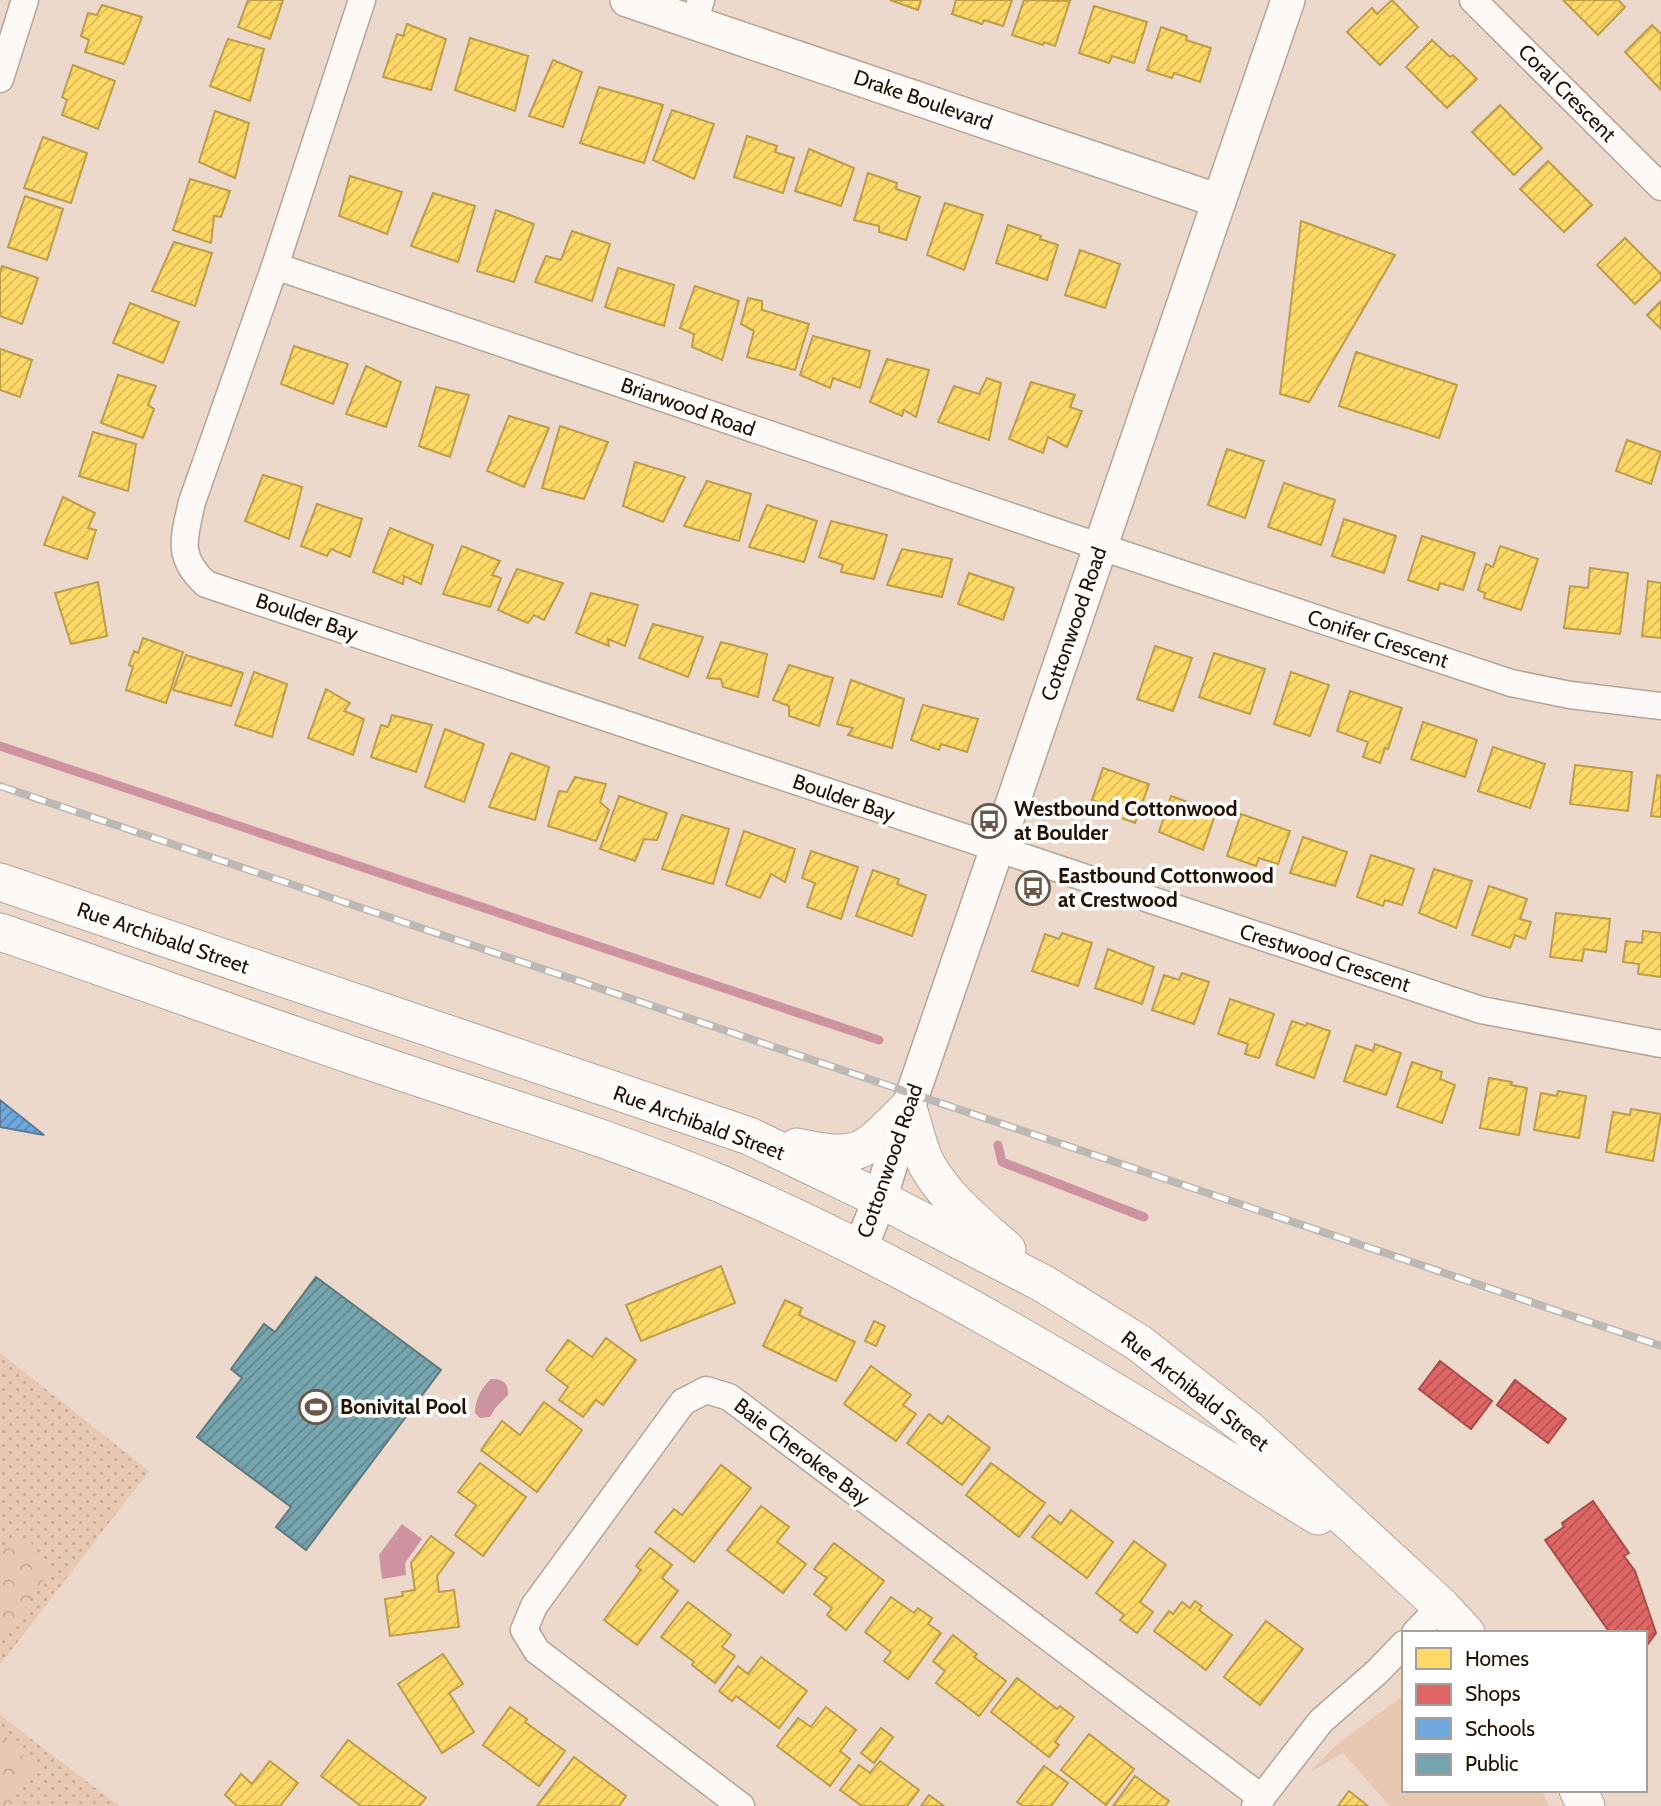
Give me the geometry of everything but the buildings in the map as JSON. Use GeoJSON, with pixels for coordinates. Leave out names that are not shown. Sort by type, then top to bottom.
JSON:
{"type":"FeatureCollection","features":[{"type":"Feature","properties":{"kind":"main road","name":"Rue Archibald Street"},"geometry":{"type":"LineString","coordinates":[[0,883],[748,1136],[880,1199],[1044,1284],[1139,1343],[1238,1422],[1441,1606],[1464,1631]]}},
{"type":"Feature","properties":{"kind":"main road","name":"Rue Archibald Street"},"geometry":{"type":"LineString","coordinates":[[0,932],[375,1063],[582,1131],[720,1184],[860,1249],[983,1313],[1111,1387],[1389,1559]]}},
{"type":"Feature","properties":{"kind":"main road"},"geometry":{"type":"LineString","coordinates":[[748,1136],[832,1154],[852,1153],[873,1142],[908,1108],[926,1163],[940,1185],[962,1209],[1044,1284]]}},
{"type":"Feature","properties":{"kind":"street"},"geometry":{"type":"LineString","coordinates":[[0,79],[25,0]]}},
{"type":"Feature","properties":{"kind":"street","name":"Boulder Bay"},"geometry":{"type":"LineString","coordinates":[[362,0],[275,267],[192,502],[183,541],[193,572],[206,584],[996,849]]}},
{"type":"Feature","properties":{"kind":"street","name":"Drake Boulevard"},"geometry":{"type":"LineString","coordinates":[[627,0],[697,11],[1219,201]]}},
{"type":"Feature","properties":{"kind":"street","name":"Cottonwood Road"},"geometry":{"type":"LineString","coordinates":[[860,1249],[880,1199],[996,849],[1288,0]]}},
{"type":"Feature","properties":{"kind":"street","name":"Coral Crescent"},"geometry":{"type":"LineString","coordinates":[[1473,0],[1661,187]]}},
{"type":"Feature","properties":{"kind":"street","name":"Briarwood Road"},"geometry":{"type":"LineString","coordinates":[[275,267],[1101,547]]}},
{"type":"Feature","properties":{"kind":"street","name":"Conifer Crescent"},"geometry":{"type":"LineString","coordinates":[[1101,547],[1511,683],[1570,695],[1661,706]]}},
{"type":"Feature","properties":{"kind":"street","name":"Crestwood Crescent"},"geometry":{"type":"LineString","coordinates":[[996,849],[1481,1010],[1661,1044]]}},
{"type":"Feature","properties":{"kind":"street","name":"Baie Cherokee Bay"},"geometry":{"type":"LineString","coordinates":[[741,1806],[537,1651],[524,1630],[534,1606],[683,1402],[706,1390],[729,1397],[1259,1802]]}},
{"type":"Feature","properties":{"kind":"street"},"geometry":{"type":"LineString","coordinates":[[1417,1631],[1441,1606]]}},
{"type":"Feature","properties":{"kind":"street"},"geometry":{"type":"LineString","coordinates":[[1259,1802],[1321,1721],[1402,1646]]}},
{"type":"Feature","properties":{"kind":"green space"},"geometry":{"type":"Polygon","coordinates":[[[0,1353],[149,1471],[0,1665],[0,1353]]]}},
{"type":"Feature","properties":{"kind":"green space"},"geometry":{"type":"Polygon","coordinates":[[[28,1538],[50,1571],[0,1644],[0,1547],[28,1538]]]}},
{"type":"Feature","properties":{"kind":"green space"},"geometry":{"type":"Polygon","coordinates":[[[1402,1696],[1402,1792],[1542,1792],[1549,1806],[1390,1806],[1343,1753],[1310,1772],[1335,1746],[1402,1696]]]}},
{"type":"Feature","properties":{"kind":"green space"},"geometry":{"type":"Polygon","coordinates":[[[0,1715],[119,1806],[0,1806],[0,1715]]]}},
{"type":"Feature","properties":{"kind":"green space"},"geometry":{"type":"Polygon","coordinates":[[[0,1730],[35,1769],[5,1806],[0,1806],[0,1730]]]}},
{"type":"Feature","properties":{"kind":"shaded area"},"geometry":{"type":"Polygon","coordinates":[[[491,1379],[504,1382],[508,1395],[490,1417],[480,1418],[475,1413],[476,1403],[491,1379]]]}},
{"type":"Feature","properties":{"kind":"shaded area"},"geometry":{"type":"Polygon","coordinates":[[[402,1524],[422,1539],[405,1563],[406,1575],[382,1579],[379,1555],[402,1524]]]}},
{"type":"Feature","properties":{"kind":"waterway"},"geometry":{"type":"LineString","coordinates":[[0,746],[879,1040]]}},
{"type":"Feature","properties":{"kind":"waterway"},"geometry":{"type":"LineString","coordinates":[[998,1145],[1002,1162],[1144,1217]]}},
{"type":"Feature","properties":{"kind":"railway"},"geometry":{"type":"LineString","coordinates":[[0,786],[1661,1346]]}},
{"type":"Feature","properties":{"kind":"place","name":"Westbound Cottonwood at Boulder"},"geometry":{"type":"Point","coordinates":[989,821]}},
{"type":"Feature","properties":{"kind":"place","name":"Eastbound Cottonwood at Crestwood"},"geometry":{"type":"Point","coordinates":[1033,888]}},
{"type":"Feature","properties":{"kind":"place","name":"Bonivital Pool"},"geometry":{"type":"Point","coordinates":[316,1407]}}]}
